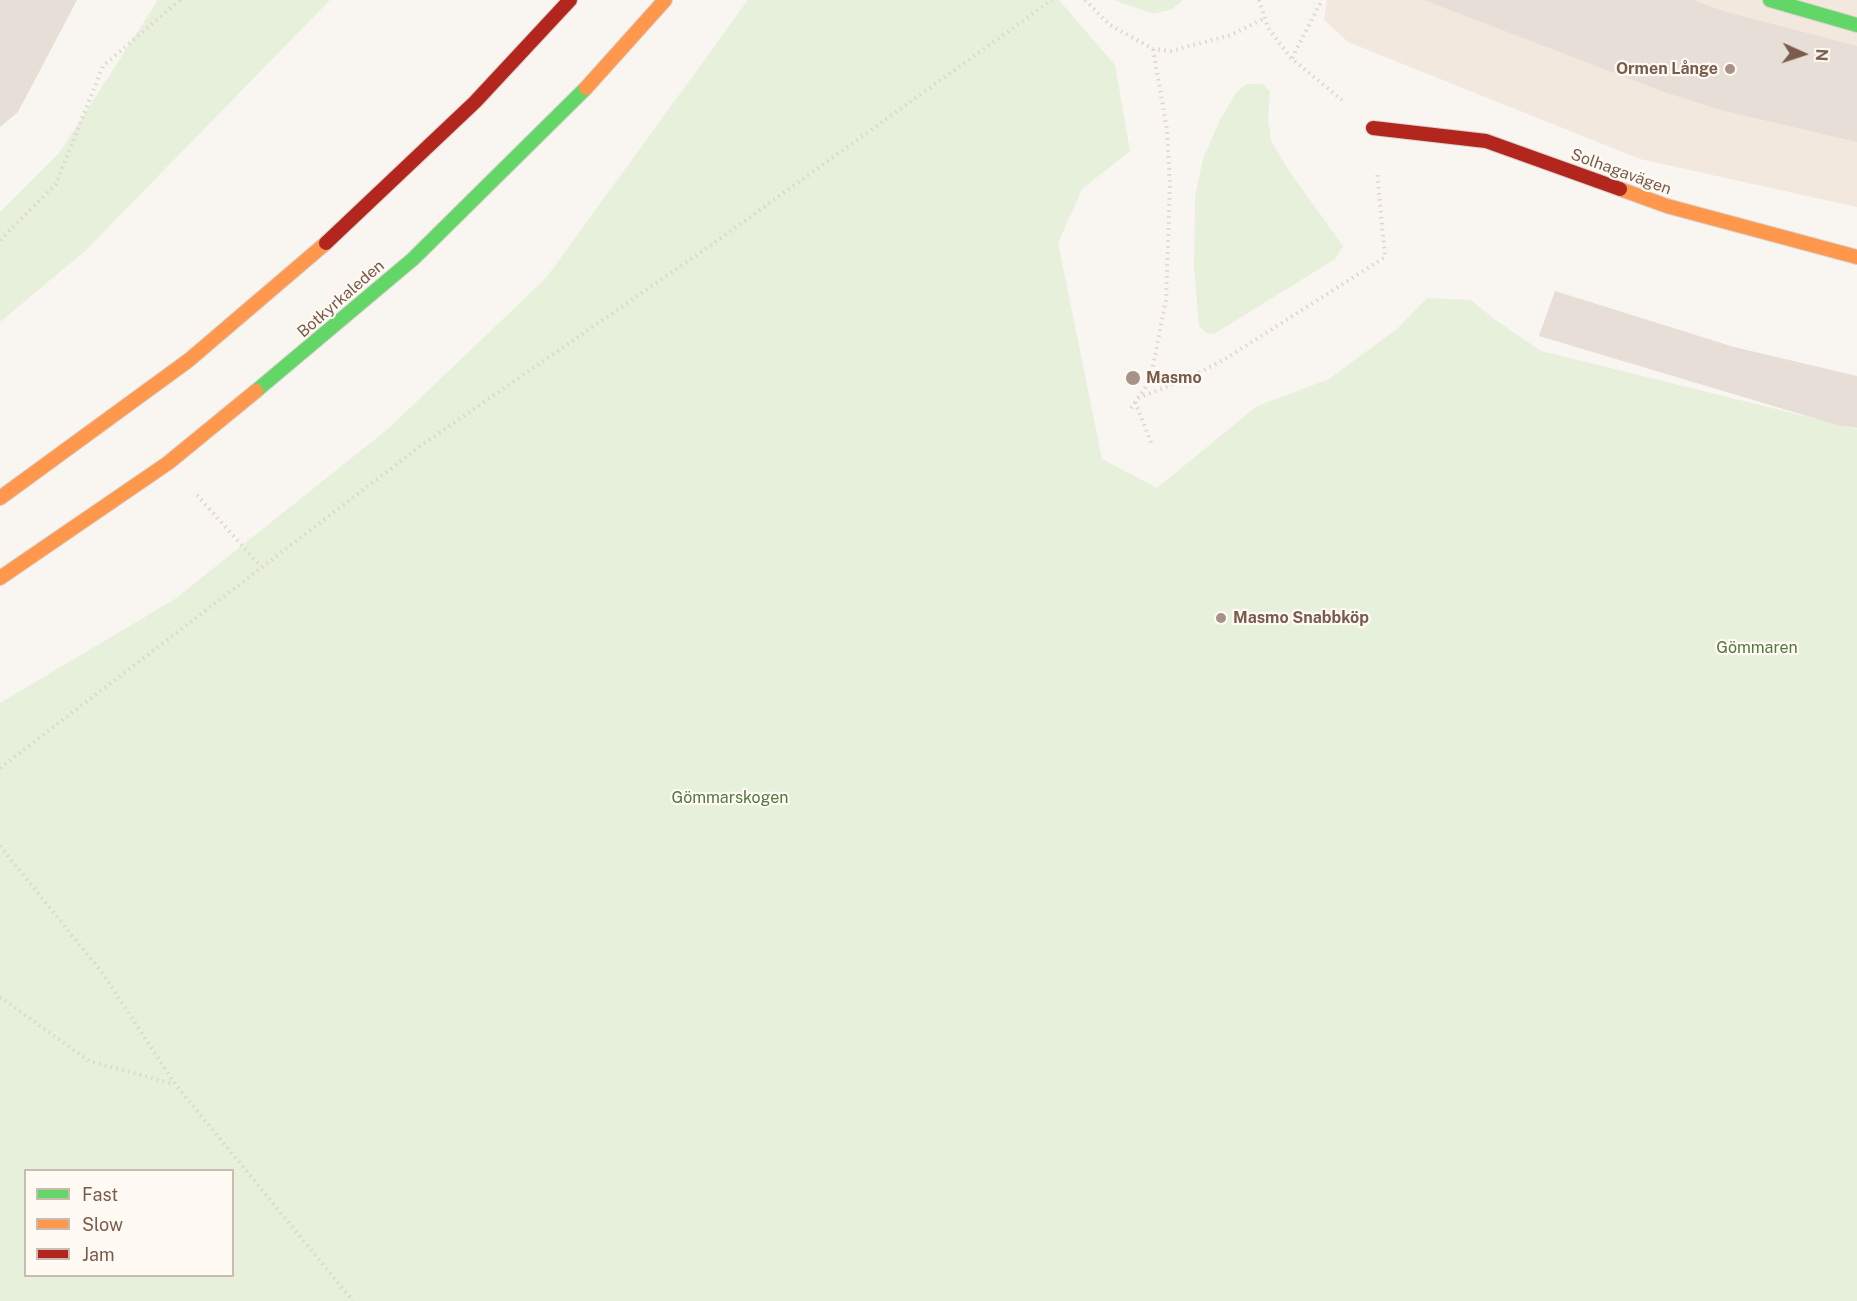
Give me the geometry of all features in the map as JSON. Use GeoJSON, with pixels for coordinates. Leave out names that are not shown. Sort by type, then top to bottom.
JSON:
{"type":"FeatureCollection","features":[{"type":"Feature","properties":{"kind":"main road"},"geometry":{"type":"LineString","coordinates":[[0,498],[189,360],[345,227],[475,102],[570,0]]}},
{"type":"Feature","properties":{"kind":"main road","name":"Botkyrkaleden"},"geometry":{"type":"LineString","coordinates":[[0,578],[168,463],[237,409],[412,259],[548,127],[666,0]]}},
{"type":"Feature","properties":{"kind":"main road"},"geometry":{"type":"LineString","coordinates":[[1770,0],[1857,25]]}},
{"type":"Feature","properties":{"kind":"main road","name":"Solhagavägen"},"geometry":{"type":"LineString","coordinates":[[1373,128],[1486,141],[1667,206],[1857,257]]}},
{"type":"Feature","properties":{"kind":"path"},"geometry":{"type":"LineString","coordinates":[[0,240],[56,184],[103,66],[180,0]]}},
{"type":"Feature","properties":{"kind":"path"},"geometry":{"type":"LineString","coordinates":[[0,768],[418,447],[711,245],[1052,0]]}},
{"type":"Feature","properties":{"kind":"path"},"geometry":{"type":"LineString","coordinates":[[1085,0],[1110,25],[1153,49],[1171,51],[1231,35],[1263,19]]}},
{"type":"Feature","properties":{"kind":"path"},"geometry":{"type":"LineString","coordinates":[[1137,400],[1191,377],[1225,359],[1385,257],[1373,128],[1292,58],[1263,19],[1258,0]]}},
{"type":"Feature","properties":{"kind":"path"},"geometry":{"type":"LineString","coordinates":[[1292,58],[1322,0]]}},
{"type":"Feature","properties":{"kind":"path"},"geometry":{"type":"LineString","coordinates":[[1131,408],[1150,381],[1166,300],[1169,163],[1167,130],[1153,49]]}},
{"type":"Feature","properties":{"kind":"path"},"geometry":{"type":"LineString","coordinates":[[1137,400],[1152,445]]}},
{"type":"Feature","properties":{"kind":"path"},"geometry":{"type":"LineString","coordinates":[[168,463],[261,567]]}},
{"type":"Feature","properties":{"kind":"path"},"geometry":{"type":"LineString","coordinates":[[0,846],[103,974],[175,1084],[353,1301]]}},
{"type":"Feature","properties":{"kind":"path"},"geometry":{"type":"LineString","coordinates":[[0,997],[88,1061],[175,1084]]}},
{"type":"Feature","properties":{"kind":"shaded area"},"geometry":{"type":"Polygon","coordinates":[[[1327,0],[1857,0],[1857,207],[1640,159],[1348,42],[1324,20],[1327,0]]]}},
{"type":"Feature","properties":{"kind":"green space"},"geometry":{"type":"Polygon","coordinates":[[[158,0],[330,0],[85,251],[0,322],[0,212],[60,152],[158,0]]]}},
{"type":"Feature","properties":{"kind":"green space","name":"Gömmarskogen"},"geometry":{"type":"Polygon","coordinates":[[[748,0],[1059,0],[1115,65],[1130,151],[1082,189],[1058,243],[1102,459],[1157,488],[1257,406],[1329,379],[1397,329],[1427,298],[1471,300],[1494,319],[1541,351],[1857,429],[1857,1301],[0,1301],[0,703],[175,599],[389,428],[546,278],[748,0]]]}},
{"type":"Feature","properties":{"kind":"green space"},"geometry":{"type":"Polygon","coordinates":[[[1114,0],[1183,0],[1172,9],[1153,14],[1114,0]]]}},
{"type":"Feature","properties":{"kind":"green space"},"geometry":{"type":"Polygon","coordinates":[[[1246,84],[1262,84],[1270,91],[1268,119],[1271,140],[1285,165],[1343,246],[1335,259],[1214,334],[1205,332],[1199,326],[1194,267],[1195,197],[1203,159],[1220,120],[1236,93],[1246,84]]]}},
{"type":"Feature","properties":{"kind":"building"},"geometry":{"type":"Polygon","coordinates":[[[0,0],[77,0],[18,112],[0,127],[0,0]]]}},
{"type":"Feature","properties":{"kind":"building","name":"Ormen Långe"},"geometry":{"type":"Polygon","coordinates":[[[1424,0],[1693,0],[1726,12],[1857,46],[1857,142],[1721,110],[1664,92],[1424,0]]]}},
{"type":"Feature","properties":{"kind":"building"},"geometry":{"type":"Polygon","coordinates":[[[1555,291],[1734,347],[1857,376],[1857,428],[1837,425],[1539,336],[1555,291]]]}},
{"type":"Feature","properties":{"kind":"traffic: fast"},"geometry":{"type":"LineString","coordinates":[[1770,0],[1857,25]]}},
{"type":"Feature","properties":{"kind":"traffic: fast"},"geometry":{"type":"LineString","coordinates":[[256,391],[413,259],[586,88]]}},
{"type":"Feature","properties":{"kind":"traffic: slow"},"geometry":{"type":"LineString","coordinates":[[586,88],[665,0]]}},
{"type":"Feature","properties":{"kind":"traffic: slow"},"geometry":{"type":"LineString","coordinates":[[1620,189],[1667,206],[1857,257]]}},
{"type":"Feature","properties":{"kind":"traffic: slow"},"geometry":{"type":"LineString","coordinates":[[0,498],[189,360],[326,243]]}},
{"type":"Feature","properties":{"kind":"traffic: slow"},"geometry":{"type":"LineString","coordinates":[[0,578],[168,463],[256,391]]}},
{"type":"Feature","properties":{"kind":"traffic: jam"},"geometry":{"type":"LineString","coordinates":[[326,243],[475,102],[570,0]]}},
{"type":"Feature","properties":{"kind":"traffic: jam"},"geometry":{"type":"LineString","coordinates":[[1373,128],[1486,141],[1620,189]]}},
{"type":"Feature","properties":{"kind":"place","name":"Ormen Långe"},"geometry":{"type":"Point","coordinates":[1730,69]}},
{"type":"Feature","properties":{"kind":"place","name":"Masmo"},"geometry":{"type":"Point","coordinates":[1133,378]}},
{"type":"Feature","properties":{"kind":"place","name":"Masmo Snabbköp"},"geometry":{"type":"Point","coordinates":[1221,618]}},
{"type":"Feature","properties":{"kind":"park label","name":"Gömmaren"},"geometry":{"type":"Point","coordinates":[1757,648]}}]}
